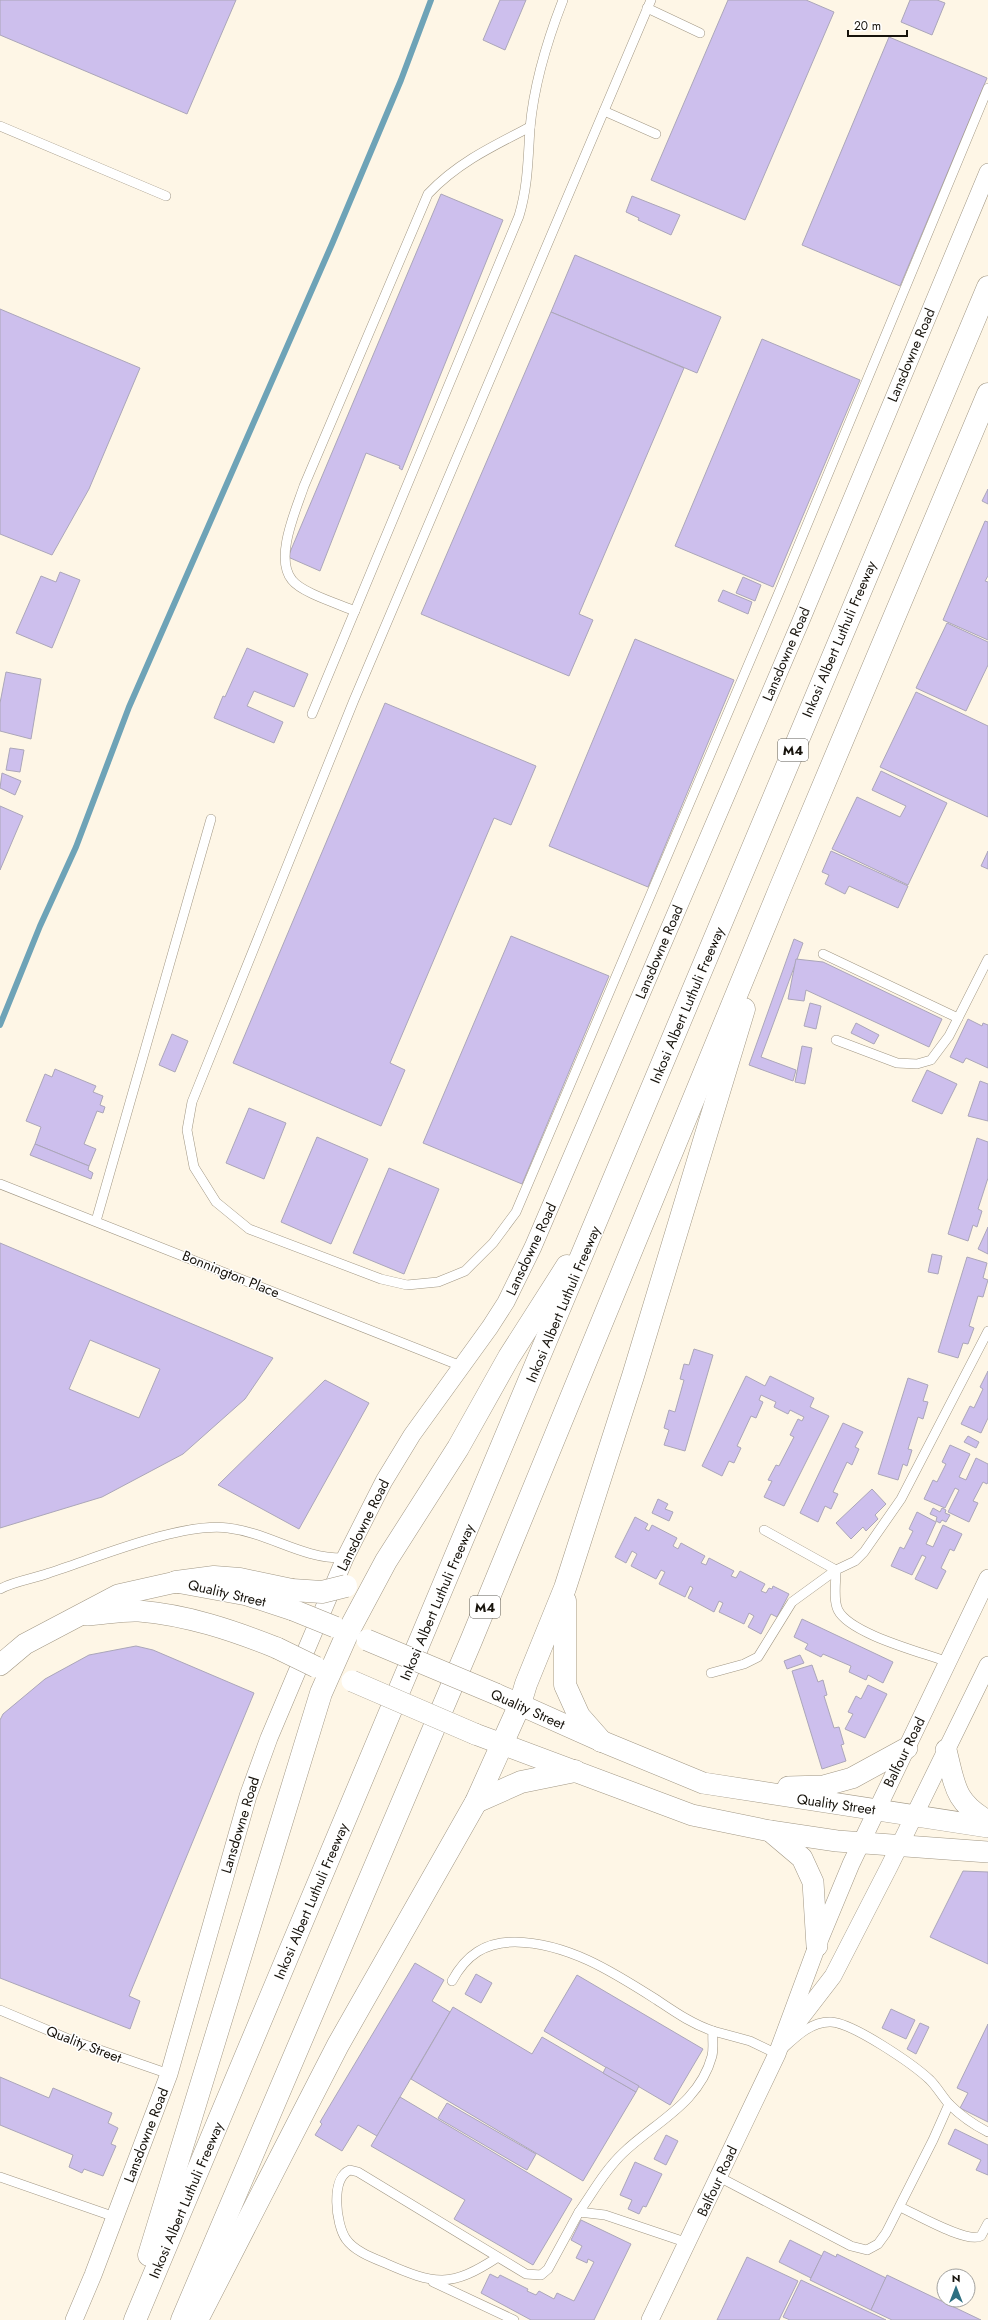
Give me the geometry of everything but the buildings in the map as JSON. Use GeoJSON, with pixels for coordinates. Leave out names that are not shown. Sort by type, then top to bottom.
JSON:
{"type":"FeatureCollection","features":[{"type":"Feature","properties":{"kind":"highway","name":"Inkosi Albert Luthuli Freeway"},"geometry":{"type":"LineString","coordinates":[[135,2320],[988,287]]}},
{"type":"Feature","properties":{"kind":"highway","name":"M4"},"geometry":{"type":"LineString","coordinates":[[182,2320],[471,1640],[779,891],[988,394]]}},
{"type":"Feature","properties":{"kind":"highway"},"geometry":{"type":"LineString","coordinates":[[197,2320],[338,2045],[476,1802],[503,1745],[520,1704],[526,1684],[566,1588],[699,1161],[779,891]]}},
{"type":"Feature","properties":{"kind":"highway"},"geometry":{"type":"LineString","coordinates":[[131,2320],[171,2180],[321,1693],[324,1670],[350,1633],[386,1561],[458,1448],[509,1357],[600,1214]]}},
{"type":"Feature","properties":{"kind":"highway"},"geometry":{"type":"LineString","coordinates":[[176,1582],[214,1577],[240,1579],[293,1600],[346,1586],[386,1561]]}},
{"type":"Feature","properties":{"kind":"highway"},"geometry":{"type":"LineString","coordinates":[[566,1588],[564,1652],[565,1685],[580,1716],[601,1741]]}},
{"type":"Feature","properties":{"kind":"highway"},"geometry":{"type":"LineString","coordinates":[[476,1802],[520,1782],[575,1771]]}},
{"type":"Feature","properties":{"kind":"street","name":"Lansdowne Road"},"geometry":{"type":"LineString","coordinates":[[74,2320],[169,2074],[248,1796],[269,1738],[345,1558],[384,1481],[412,1436],[506,1302],[533,1247],[796,630],[988,172]]}},
{"type":"Feature","properties":{"kind":"street","name":"Balfour Road"},"geometry":{"type":"LineString","coordinates":[[650,2320],[688,2243],[780,2047],[817,1946],[876,1810],[988,1578]]}},
{"type":"Feature","properties":{"kind":"street","name":"Quality Street"},"geometry":{"type":"LineString","coordinates":[[0,1665],[25,1644],[81,1616],[118,1595],[176,1582]]}},
{"type":"Feature","properties":{"kind":"street","name":"Quality Street"},"geometry":{"type":"LineString","coordinates":[[293,1600],[350,1633],[520,1704],[601,1741],[703,1783],[988,1827]]}},
{"type":"Feature","properties":{"kind":"street","name":"Quality Street"},"geometry":{"type":"LineString","coordinates":[[81,1616],[137,1611],[187,1618],[243,1634],[475,1734],[692,1815],[770,1831],[861,1843],[899,1847],[988,1852]]}},
{"type":"Feature","properties":{"kind":"street","name":"Balfour Road"},"geometry":{"type":"LineString","coordinates":[[780,2047],[833,1976],[899,1847],[988,1665]]}},
{"type":"Feature","properties":{"kind":"street"},"geometry":{"type":"LineString","coordinates":[[723,1787],[823,1786],[852,1778],[907,1748]]}},
{"type":"Feature","properties":{"kind":"street"},"geometry":{"type":"LineString","coordinates":[[946,1750],[956,1789],[962,1802],[975,1814],[988,1821]]}},
{"type":"Feature","properties":{"kind":"street"},"geometry":{"type":"LineString","coordinates":[[770,1831],[802,1858],[813,1882],[817,1946]]}},
{"type":"Feature","properties":{"kind":"lane"},"geometry":{"type":"LineString","coordinates":[[312,714],[519,216],[526,189],[530,127],[536,84],[547,40],[563,0]]}},
{"type":"Feature","properties":{"kind":"lane"},"geometry":{"type":"LineString","coordinates":[[700,33],[649,4],[354,700],[192,1102],[187,1130],[194,1167],[216,1202],[250,1229],[381,1279],[407,1285],[438,1282],[465,1270],[493,1243],[516,1212],[780,590],[988,88]]}},
{"type":"Feature","properties":{"kind":"lane"},"geometry":{"type":"LineString","coordinates":[[604,110],[656,134]]}},
{"type":"Feature","properties":{"kind":"lane"},"geometry":{"type":"LineString","coordinates":[[0,126],[166,196]]}},
{"type":"Feature","properties":{"kind":"lane"},"geometry":{"type":"LineString","coordinates":[[355,611],[303,589],[292,581],[286,571],[284,557],[288,532],[304,486],[428,194],[444,177],[462,164],[530,127]]}},
{"type":"Feature","properties":{"kind":"lane"},"geometry":{"type":"LineString","coordinates":[[96,1221],[211,819]]}},
{"type":"Feature","properties":{"kind":"lane"},"geometry":{"type":"LineString","coordinates":[[823,954],[958,1018]]}},
{"type":"Feature","properties":{"kind":"lane"},"geometry":{"type":"LineString","coordinates":[[836,1040],[897,1064],[917,1064],[931,1060],[942,1047],[988,959]]}},
{"type":"Feature","properties":{"kind":"lane","name":"Bonnington Place"},"geometry":{"type":"LineString","coordinates":[[0,1184],[461,1366]]}},
{"type":"Feature","properties":{"kind":"lane"},"geometry":{"type":"LineString","coordinates":[[711,1673],[744,1664],[758,1657],[792,1602],[836,1570],[855,1561],[864,1552],[901,1499],[988,1331]]}},
{"type":"Feature","properties":{"kind":"lane"},"geometry":{"type":"LineString","coordinates":[[0,1589],[161,1537],[208,1528],[244,1530],[306,1554],[330,1558],[345,1558]]}},
{"type":"Feature","properties":{"kind":"lane"},"geometry":{"type":"LineString","coordinates":[[764,1530],[836,1570]]}},
{"type":"Feature","properties":{"kind":"lane"},"geometry":{"type":"LineString","coordinates":[[836,1570],[837,1609],[843,1618],[859,1630],[948,1662]]}},
{"type":"Feature","properties":{"kind":"lane"},"geometry":{"type":"LineString","coordinates":[[452,1981],[469,1957],[492,1944],[529,1942],[575,1953],[630,1983],[695,2025],[750,2041],[780,2047],[799,2034],[815,2026],[831,2022],[853,2029],[903,2059],[930,2080],[949,2104],[974,2125],[988,2132]]}},
{"type":"Feature","properties":{"kind":"lane","name":"Quality Street"},"geometry":{"type":"LineString","coordinates":[[0,2010],[71,2040],[169,2074]]}},
{"type":"Feature","properties":{"kind":"lane"},"geometry":{"type":"LineString","coordinates":[[514,2320],[432,2281],[409,2274],[370,2257],[347,2241],[342,2232],[337,2212],[339,2182],[344,2173],[350,2170],[358,2172],[526,2274],[534,2275],[545,2273],[553,2263],[580,2212],[609,2168],[623,2153],[679,2108],[702,2079],[713,2054],[713,2031]]}},
{"type":"Feature","properties":{"kind":"lane"},"geometry":{"type":"LineString","coordinates":[[719,2177],[834,2238],[861,2250],[871,2248],[882,2240],[900,2207],[949,2104]]}},
{"type":"Feature","properties":{"kind":"lane"},"geometry":{"type":"LineString","coordinates":[[0,2177],[115,2217]]}},
{"type":"Feature","properties":{"kind":"lane"},"geometry":{"type":"LineString","coordinates":[[900,2207],[959,2234],[972,2238],[981,2236],[988,2223]]}},
{"type":"Feature","properties":{"kind":"lane"},"geometry":{"type":"LineString","coordinates":[[580,2212],[605,2215],[688,2243]]}},
{"type":"Feature","properties":{"kind":"lane"},"geometry":{"type":"LineString","coordinates":[[432,2281],[457,2278],[483,2267],[498,2257]]}},
{"type":"Feature","properties":{"kind":"waterway"},"geometry":{"type":"LineString","coordinates":[[0,1025],[40,926],[76,847],[129,707],[332,244],[401,80],[431,0]]}}]}
